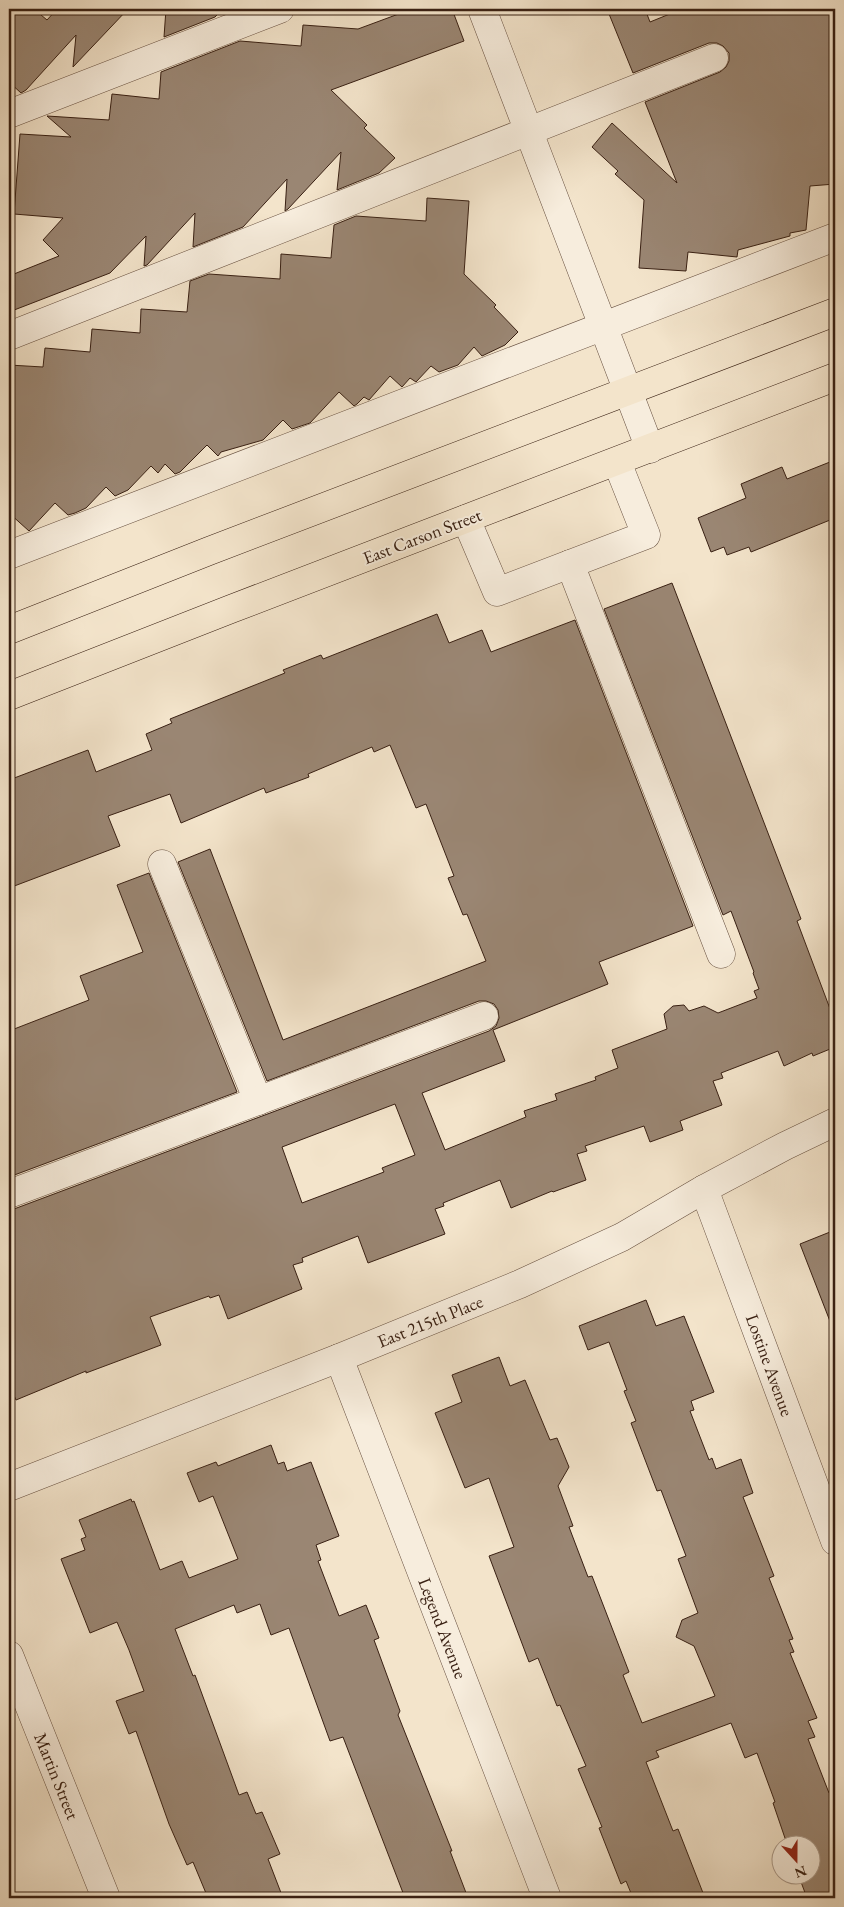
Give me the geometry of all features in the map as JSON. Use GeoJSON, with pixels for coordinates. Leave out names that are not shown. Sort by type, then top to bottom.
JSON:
{"type":"FeatureCollection","features":[{"type":"Feature","properties":{"kind":"main road"},"geometry":{"type":"LineString","coordinates":[[9,630],[835,312]]}},
{"type":"Feature","properties":{"kind":"main road","name":"East Carson Street"},"geometry":{"type":"LineString","coordinates":[[9,696],[835,377]]}},
{"type":"Feature","properties":{"kind":"street"},"geometry":{"type":"LineString","coordinates":[[9,114],[280,9]]}},
{"type":"Feature","properties":{"kind":"street"},"geometry":{"type":"LineString","coordinates":[[482,9],[650,449]]}},
{"type":"Feature","properties":{"kind":"street"},"geometry":{"type":"LineString","coordinates":[[9,336],[714,58]]}},
{"type":"Feature","properties":{"kind":"street"},"geometry":{"type":"LineString","coordinates":[[9,555],[835,237]]}},
{"type":"Feature","properties":{"kind":"street"},"geometry":{"type":"LineString","coordinates":[[466,519],[497,592],[646,535],[617,462]]}},
{"type":"Feature","properties":{"kind":"street"},"geometry":{"type":"LineString","coordinates":[[570,564],[721,954]]}},
{"type":"Feature","properties":{"kind":"street"},"geometry":{"type":"LineString","coordinates":[[162,864],[258,1101]]}},
{"type":"Feature","properties":{"kind":"street"},"geometry":{"type":"LineString","coordinates":[[9,1194],[484,1016]]}},
{"type":"Feature","properties":{"kind":"street","name":"East 215th Place"},"geometry":{"type":"LineString","coordinates":[[9,1487],[339,1358],[529,1280],[622,1237],[704,1189],[835,1122]]}},
{"type":"Feature","properties":{"kind":"street","name":"Lostine Avenue"},"geometry":{"type":"LineString","coordinates":[[704,1189],[835,1540]]}},
{"type":"Feature","properties":{"kind":"street","name":"Legend Avenue"},"geometry":{"type":"LineString","coordinates":[[339,1358],[547,1898]]}},
{"type":"Feature","properties":{"kind":"street","name":"Martin Street"},"geometry":{"type":"LineString","coordinates":[[9,1655],[106,1898]]}},
{"type":"Feature","properties":{"kind":"building"},"geometry":{"type":"Polygon","coordinates":[[[19,9],[34,9],[47,20],[57,9],[128,9],[73,67],[76,35],[26,90],[21,93],[9,82],[9,21],[19,9]]]}},
{"type":"Feature","properties":{"kind":"building"},"geometry":{"type":"Polygon","coordinates":[[[166,9],[223,9],[215,17],[164,37],[166,9]]]}},
{"type":"Feature","properties":{"kind":"building"},"geometry":{"type":"Polygon","coordinates":[[[412,9],[452,9],[464,41],[331,90],[367,125],[364,128],[395,158],[379,173],[337,190],[341,152],[285,211],[287,179],[243,227],[193,247],[195,213],[147,265],[144,266],[146,236],[110,273],[9,312],[9,276],[59,256],[43,240],[63,218],[14,214],[20,134],[71,137],[47,116],[109,120],[112,94],[159,99],[161,72],[240,41],[301,46],[303,25],[358,29],[412,9]]]}},
{"type":"Feature","properties":{"kind":"building"},"geometry":{"type":"Polygon","coordinates":[[[607,9],[645,9],[650,22],[682,9],[835,9],[835,184],[810,186],[806,230],[790,233],[790,236],[738,250],[737,257],[688,252],[686,271],[639,268],[644,200],[615,174],[618,171],[592,147],[612,123],[677,183],[645,102],[720,72],[729,61],[729,53],[723,46],[717,43],[709,43],[633,73],[607,9]]]}},
{"type":"Feature","properties":{"kind":"building"},"geometry":{"type":"Polygon","coordinates":[[[427,198],[469,201],[464,274],[496,305],[494,307],[518,332],[505,345],[482,356],[474,347],[458,365],[439,372],[431,366],[416,382],[410,378],[402,387],[390,376],[369,400],[364,397],[354,406],[339,392],[310,423],[292,429],[283,420],[263,440],[221,452],[218,456],[207,445],[180,472],[175,474],[165,464],[158,473],[151,466],[128,490],[115,496],[106,487],[86,508],[75,513],[68,515],[55,503],[29,531],[9,513],[9,365],[43,367],[45,348],[90,352],[92,329],[140,333],[141,309],[187,312],[190,281],[209,274],[280,279],[281,254],[331,258],[334,225],[356,216],[426,221],[427,198]]]}},
{"type":"Feature","properties":{"kind":"building"},"geometry":{"type":"Polygon","coordinates":[[[835,460],[835,518],[751,552],[749,547],[727,555],[724,547],[711,552],[698,518],[746,498],[741,484],[782,467],[787,479],[835,460]]]}},
{"type":"Feature","properties":{"kind":"building"},"geometry":{"type":"Polygon","coordinates":[[[672,583],[801,919],[797,921],[835,1022],[835,1047],[813,1056],[812,1053],[784,1066],[778,1051],[721,1073],[723,1078],[713,1081],[722,1105],[680,1121],[683,1130],[650,1142],[644,1126],[585,1146],[587,1151],[577,1154],[586,1180],[552,1191],[511,1208],[500,1180],[443,1203],[444,1206],[435,1209],[445,1234],[368,1263],[358,1236],[302,1258],[303,1262],[293,1265],[302,1289],[228,1319],[219,1295],[210,1298],[209,1296],[150,1317],[161,1345],[86,1373],[86,1371],[16,1400],[9,1384],[9,1209],[14,1209],[489,1031],[496,1026],[499,1018],[498,1010],[494,1004],[479,1001],[267,1081],[178,862],[210,849],[283,1040],[486,961],[467,914],[463,915],[448,878],[454,876],[426,804],[416,808],[390,745],[374,752],[372,747],[308,774],[309,777],[266,793],[264,788],[181,823],[170,794],[108,816],[120,846],[9,888],[9,780],[88,750],[96,772],[152,750],[146,734],[172,723],[170,719],[285,673],[283,670],[321,655],[323,659],[437,614],[449,643],[482,630],[491,652],[575,620],[693,926],[599,962],[608,984],[493,1030],[505,1061],[422,1093],[445,1150],[526,1117],[524,1111],[557,1100],[555,1094],[596,1080],[595,1077],[618,1068],[612,1050],[667,1029],[664,1014],[673,1006],[684,1005],[689,1011],[704,1006],[718,1013],[757,998],[754,991],[759,989],[754,972],[731,911],[723,915],[604,609],[672,583]],[[395,1104],[282,1147],[302,1203],[384,1172],[382,1168],[415,1155],[395,1104]]]}},
{"type":"Feature","properties":{"kind":"building"},"geometry":{"type":"Polygon","coordinates":[[[149,873],[237,1092],[9,1177],[9,1031],[89,1000],[80,976],[143,952],[117,885],[149,873]]]}},
{"type":"Feature","properties":{"kind":"building"},"geometry":{"type":"Polygon","coordinates":[[[835,1230],[835,1329],[833,1329],[800,1244],[835,1230]]]}},
{"type":"Feature","properties":{"kind":"building"},"geometry":{"type":"Polygon","coordinates":[[[646,1300],[656,1326],[684,1316],[714,1392],[691,1401],[694,1410],[690,1411],[709,1460],[712,1458],[716,1469],[741,1459],[753,1493],[743,1497],[774,1576],[769,1578],[793,1639],[789,1640],[794,1652],[790,1653],[817,1718],[808,1721],[815,1737],[808,1739],[829,1793],[835,1790],[835,1898],[807,1898],[802,1884],[822,1884],[822,1834],[784,1834],[773,1803],[775,1802],[757,1753],[745,1758],[731,1723],[656,1751],[659,1757],[646,1762],[673,1831],[678,1829],[705,1898],[633,1898],[626,1881],[621,1884],[599,1828],[602,1827],[578,1769],[586,1766],[560,1705],[557,1706],[538,1658],[529,1662],[489,1556],[514,1547],[489,1478],[465,1488],[435,1413],[462,1402],[452,1375],[499,1357],[510,1386],[525,1380],[550,1440],[557,1438],[569,1467],[558,1486],[573,1526],[569,1527],[588,1577],[592,1576],[629,1672],[623,1675],[642,1723],[715,1696],[694,1646],[676,1637],[682,1620],[698,1613],[678,1559],[686,1556],[661,1490],[657,1491],[631,1423],[636,1421],[624,1391],[627,1390],[609,1342],[588,1350],[579,1326],[646,1300]]]}},
{"type":"Feature","properties":{"kind":"building"},"geometry":{"type":"Polygon","coordinates":[[[271,1445],[278,1464],[284,1462],[287,1471],[311,1462],[339,1536],[316,1545],[321,1560],[318,1561],[339,1616],[366,1605],[379,1638],[374,1640],[400,1711],[398,1715],[452,1851],[450,1851],[468,1898],[405,1898],[343,1737],[330,1741],[289,1628],[271,1635],[260,1604],[237,1613],[234,1605],[175,1629],[193,1676],[195,1675],[239,1795],[247,1792],[256,1814],[262,1812],[280,1854],[268,1859],[283,1898],[208,1898],[193,1862],[187,1865],[169,1824],[136,1731],[129,1734],[116,1701],[144,1691],[129,1650],[117,1622],[90,1633],[61,1559],[85,1550],[81,1539],[86,1537],[79,1520],[131,1499],[132,1502],[134,1501],[160,1570],[182,1561],[189,1578],[238,1559],[213,1496],[199,1502],[187,1473],[216,1462],[218,1466],[271,1445]]]}}]}
